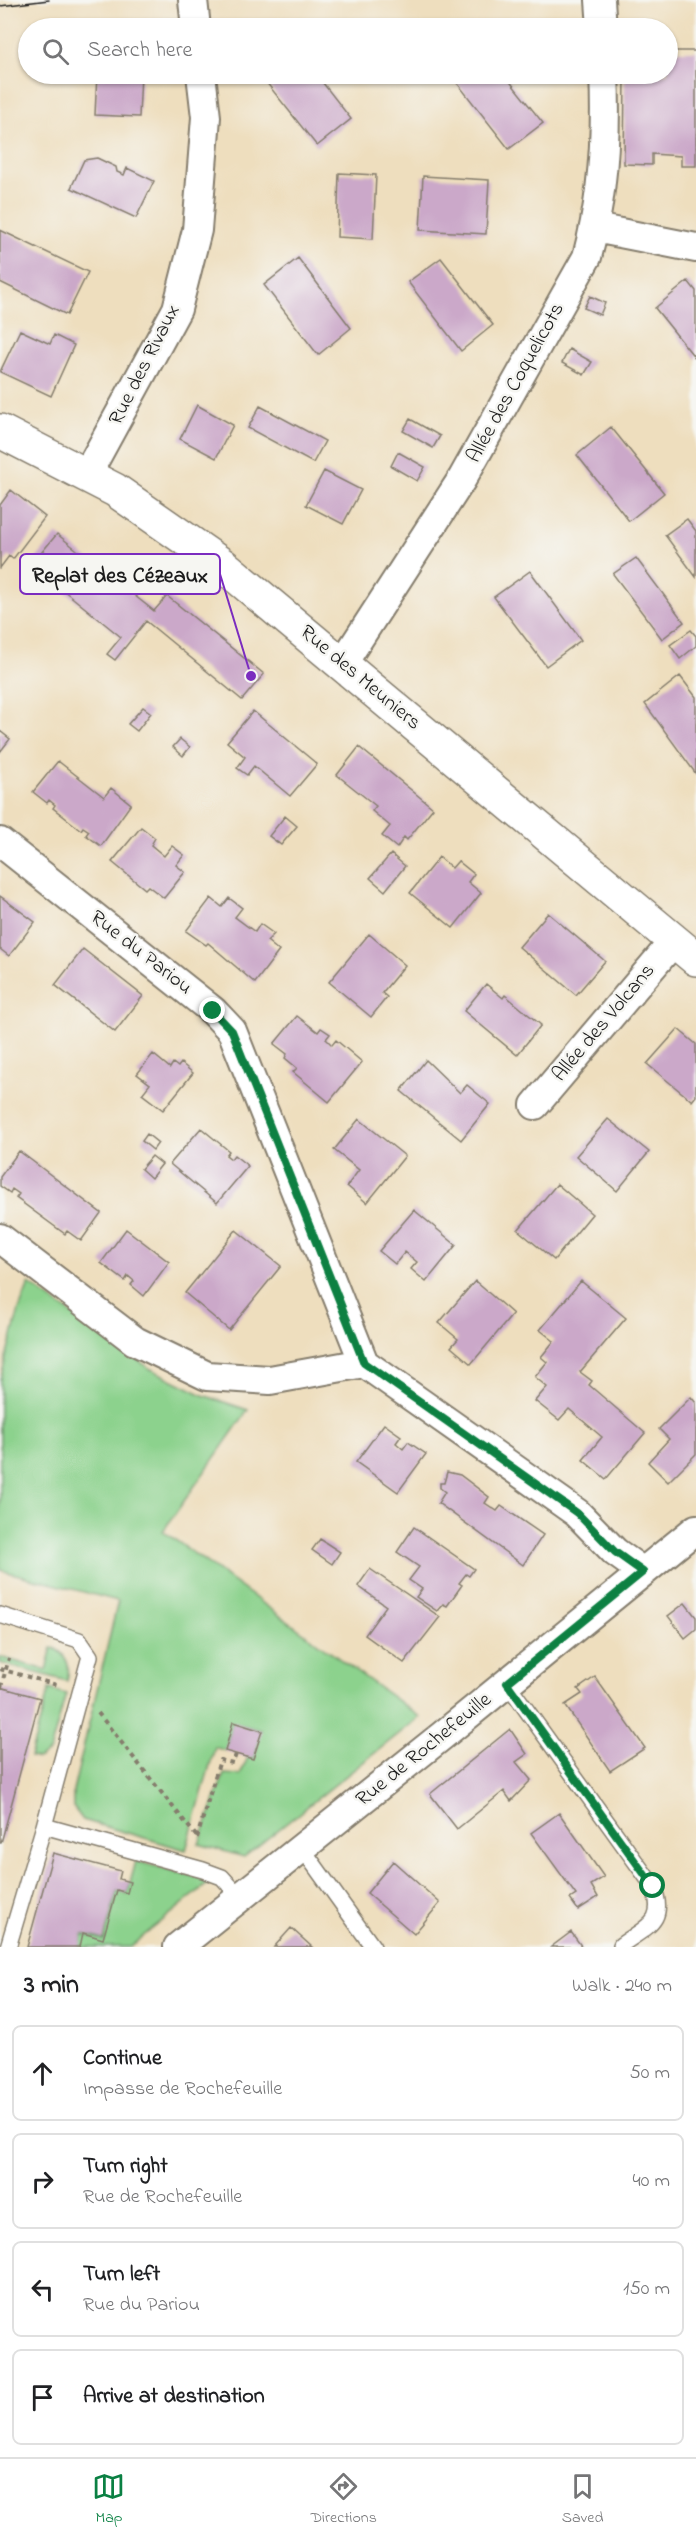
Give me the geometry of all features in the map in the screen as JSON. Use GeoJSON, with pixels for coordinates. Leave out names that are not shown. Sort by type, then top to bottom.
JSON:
{"type":"FeatureCollection","features":[{"type":"Feature","properties":{"kind":"main road","name":"Rue des Meuniers"},"geometry":{"type":"LineString","coordinates":[[0,431],[87,474],[175,530],[343,663],[685,950]]}},
{"type":"Feature","properties":{"kind":"street"},"geometry":{"type":"LineString","coordinates":[[193,0],[195,18]]}},
{"type":"Feature","properties":{"kind":"street"},"geometry":{"type":"LineString","coordinates":[[600,0],[601,18]]}},
{"type":"Feature","properties":{"kind":"street","name":"Rue des Rivaux"},"geometry":{"type":"LineString","coordinates":[[87,474],[177,309],[197,230],[206,117],[202,84]]}},
{"type":"Feature","properties":{"kind":"street","name":"Allée des Coquelicots"},"geometry":{"type":"LineString","coordinates":[[343,663],[462,479],[587,257],[595,228],[604,162],[604,84]]}},
{"type":"Feature","properties":{"kind":"street"},"geometry":{"type":"LineString","coordinates":[[595,228],[696,248]]}},
{"type":"Feature","properties":{"kind":"street","name":"Rue du Pariou"},"geometry":{"type":"LineString","coordinates":[[0,842],[213,1011],[232,1031],[364,1363]]}},
{"type":"Feature","properties":{"kind":"street","name":"Allée des Volcans"},"geometry":{"type":"LineString","coordinates":[[535,1105],[685,950]]}},
{"type":"Feature","properties":{"kind":"street"},"geometry":{"type":"LineString","coordinates":[[0,1238],[135,1341],[207,1376],[270,1380],[364,1363],[577,1513],[615,1552],[643,1572]]}},
{"type":"Feature","properties":{"kind":"street","name":"Rue de Rochefeuille"},"geometry":{"type":"LineString","coordinates":[[178,1947],[696,1528]]}},
{"type":"Feature","properties":{"kind":"lane"},"geometry":{"type":"LineString","coordinates":[[0,1615],[79,1640],[90,1656],[44,1826],[8,1947]]}},
{"type":"Feature","properties":{"kind":"lane"},"geometry":{"type":"LineString","coordinates":[[507,1683],[653,1886],[659,1902],[658,1914],[652,1923],[621,1945]]}},
{"type":"Feature","properties":{"kind":"lane"},"geometry":{"type":"LineString","coordinates":[[44,1826],[203,1870],[222,1877],[240,1897]]}},
{"type":"Feature","properties":{"kind":"lane"},"geometry":{"type":"LineString","coordinates":[[302,1848],[373,1947]]}},
{"type":"Feature","properties":{"kind":"path"},"geometry":{"type":"LineString","coordinates":[[1,1687],[9,1658]]}},
{"type":"Feature","properties":{"kind":"path"},"geometry":{"type":"LineString","coordinates":[[0,1669],[81,1691],[197,1837]]}},
{"type":"Feature","properties":{"kind":"path"},"geometry":{"type":"LineString","coordinates":[[194,1846],[220,1760],[233,1763],[236,1754]]}},
{"type":"Feature","properties":{"kind":"green space"},"geometry":{"type":"Polygon","coordinates":[[[29,1284],[151,1369],[203,1395],[248,1410],[163,1531],[420,1717],[244,1857],[199,1844],[224,1774],[240,1775],[248,1757],[254,1758],[261,1730],[233,1723],[225,1751],[215,1747],[186,1850],[83,1820],[73,1807],[73,1791],[118,1601],[0,1570],[0,1380],[19,1310],[29,1284]]]}},
{"type":"Feature","properties":{"kind":"green space"},"geometry":{"type":"Polygon","coordinates":[[[52,1647],[67,1661],[67,1681],[0,1663],[0,1657],[46,1670],[52,1647]]]}},
{"type":"Feature","properties":{"kind":"green space"},"geometry":{"type":"Polygon","coordinates":[[[49,1689],[66,1694],[50,1751],[38,1759],[30,1757],[49,1689]]]}},
{"type":"Feature","properties":{"kind":"green space"},"geometry":{"type":"Polygon","coordinates":[[[136,1861],[211,1881],[130,1947],[79,1947],[83,1934],[104,1940],[117,1891],[127,1894],[136,1861]]]}},
{"type":"Feature","properties":{"kind":"building"},"geometry":{"type":"Polygon","coordinates":[[[678,51],[696,51],[696,166],[681,166],[681,156],[652,154],[652,165],[624,164],[625,84],[678,84],[678,51]]]}},
{"type":"Feature","properties":{"kind":"building"},"geometry":{"type":"Polygon","coordinates":[[[97,84],[141,84],[139,117],[95,115],[97,84]]]}},
{"type":"Feature","properties":{"kind":"building"},"geometry":{"type":"Polygon","coordinates":[[[268,84],[324,84],[351,119],[317,146],[268,84]]]}},
{"type":"Feature","properties":{"kind":"building"},"geometry":{"type":"Polygon","coordinates":[[[458,84],[512,84],[543,123],[509,149],[458,84]]]}},
{"type":"Feature","properties":{"kind":"building"},"geometry":{"type":"Polygon","coordinates":[[[97,158],[116,167],[117,172],[124,175],[127,168],[154,181],[136,218],[71,188],[84,160],[97,158]]]}},
{"type":"Feature","properties":{"kind":"building"},"geometry":{"type":"Polygon","coordinates":[[[339,173],[376,175],[373,239],[337,237],[339,173]]]}},
{"type":"Feature","properties":{"kind":"building"},"geometry":{"type":"Polygon","coordinates":[[[423,176],[489,180],[486,234],[420,230],[423,176]]]}},
{"type":"Feature","properties":{"kind":"building"},"geometry":{"type":"Polygon","coordinates":[[[0,230],[88,272],[67,315],[0,282],[0,230]]]}},
{"type":"Feature","properties":{"kind":"building"},"geometry":{"type":"Polygon","coordinates":[[[298,258],[351,328],[318,355],[264,285],[298,258]]]}},
{"type":"Feature","properties":{"kind":"building"},"geometry":{"type":"Polygon","coordinates":[[[441,258],[493,325],[461,351],[408,282],[441,258]]]}},
{"type":"Feature","properties":{"kind":"building"},"geometry":{"type":"Polygon","coordinates":[[[688,281],[696,291],[696,359],[655,308],[688,281]]]}},
{"type":"Feature","properties":{"kind":"building"},"geometry":{"type":"Polygon","coordinates":[[[590,296],[605,303],[600,315],[584,308],[590,296]]]}},
{"type":"Feature","properties":{"kind":"building"},"geometry":{"type":"Polygon","coordinates":[[[20,330],[50,344],[54,335],[74,345],[51,396],[0,372],[20,330]]]}},
{"type":"Feature","properties":{"kind":"building"},"geometry":{"type":"Polygon","coordinates":[[[569,349],[592,362],[584,375],[562,363],[569,349]]]}},
{"type":"Feature","properties":{"kind":"building"},"geometry":{"type":"Polygon","coordinates":[[[197,405],[233,425],[216,458],[180,439],[197,405]]]}},
{"type":"Feature","properties":{"kind":"building"},"geometry":{"type":"Polygon","coordinates":[[[260,406],[325,441],[313,463],[248,428],[260,406]]]}},
{"type":"Feature","properties":{"kind":"building"},"geometry":{"type":"Polygon","coordinates":[[[410,419],[440,436],[433,448],[403,431],[410,419]]]}},
{"type":"Feature","properties":{"kind":"building"},"geometry":{"type":"Polygon","coordinates":[[[611,427],[664,493],[629,521],[577,455],[611,427]]]}},
{"type":"Feature","properties":{"kind":"building"},"geometry":{"type":"Polygon","coordinates":[[[398,452],[425,467],[417,481],[391,466],[398,452]]]}},
{"type":"Feature","properties":{"kind":"building"},"geometry":{"type":"Polygon","coordinates":[[[324,471],[361,490],[343,524],[306,505],[324,471]]]}},
{"type":"Feature","properties":{"kind":"building"},"geometry":{"type":"Polygon","coordinates":[[[11,490],[45,517],[13,559],[9,556],[0,568],[0,505],[11,490]]]}},
{"type":"Feature","properties":{"kind":"building"},"geometry":{"type":"Polygon","coordinates":[[[687,519],[696,531],[696,577],[665,535],[687,519]]]}},
{"type":"Feature","properties":{"kind":"building"},"geometry":{"type":"Polygon","coordinates":[[[57,534],[154,611],[167,596],[264,674],[242,700],[146,621],[115,660],[107,654],[121,637],[47,577],[52,571],[36,559],[57,534]]]}},
{"type":"Feature","properties":{"kind":"building"},"geometry":{"type":"Polygon","coordinates":[[[636,558],[684,622],[662,639],[613,574],[636,558]]]}},
{"type":"Feature","properties":{"kind":"building"},"geometry":{"type":"Polygon","coordinates":[[[530,571],[581,640],[546,666],[494,597],[530,571]]]}},
{"type":"Feature","properties":{"kind":"building"},"geometry":{"type":"Polygon","coordinates":[[[691,630],[696,636],[696,646],[680,659],[670,645],[691,630]]]}},
{"type":"Feature","properties":{"kind":"building"},"geometry":{"type":"Polygon","coordinates":[[[680,676],[696,697],[696,774],[645,704],[680,676]]]}},
{"type":"Feature","properties":{"kind":"building"},"geometry":{"type":"Polygon","coordinates":[[[143,707],[151,713],[137,731],[128,724],[143,707]]]}},
{"type":"Feature","properties":{"kind":"building"},"geometry":{"type":"Polygon","coordinates":[[[253,711],[317,764],[290,796],[254,766],[247,775],[237,768],[245,757],[227,742],[253,711]]]}},
{"type":"Feature","properties":{"kind":"building"},"geometry":{"type":"Polygon","coordinates":[[[0,731],[10,739],[0,752],[0,731]]]}},
{"type":"Feature","properties":{"kind":"building"},"geometry":{"type":"Polygon","coordinates":[[[180,739],[190,747],[183,756],[173,747],[180,739]]]}},
{"type":"Feature","properties":{"kind":"building"},"geometry":{"type":"Polygon","coordinates":[[[359,747],[433,808],[407,840],[404,837],[397,848],[382,836],[390,826],[372,811],[376,806],[337,775],[359,747]]]}},
{"type":"Feature","properties":{"kind":"building"},"geometry":{"type":"Polygon","coordinates":[[[58,761],[104,797],[111,788],[131,804],[101,846],[86,835],[89,831],[83,827],[81,830],[53,808],[55,805],[49,800],[47,803],[33,792],[58,761]]]}},
{"type":"Feature","properties":{"kind":"building"},"geometry":{"type":"Polygon","coordinates":[[[285,816],[297,826],[281,845],[269,836],[285,816]]]}},
{"type":"Feature","properties":{"kind":"building"},"geometry":{"type":"Polygon","coordinates":[[[141,827],[155,838],[151,845],[164,856],[172,846],[184,855],[176,865],[185,872],[164,898],[148,886],[145,889],[112,862],[141,827]]]}},
{"type":"Feature","properties":{"kind":"building"},"geometry":{"type":"Polygon","coordinates":[[[391,854],[405,866],[385,891],[370,878],[391,854]]]}},
{"type":"Feature","properties":{"kind":"building"},"geometry":{"type":"Polygon","coordinates":[[[439,857],[452,868],[458,861],[474,874],[468,882],[481,893],[453,928],[410,893],[439,857]]]}},
{"type":"Feature","properties":{"kind":"building"},"geometry":{"type":"Polygon","coordinates":[[[0,896],[35,922],[9,956],[0,949],[0,896]]]}},
{"type":"Feature","properties":{"kind":"building"},"geometry":{"type":"Polygon","coordinates":[[[211,898],[222,907],[229,898],[242,908],[235,917],[255,932],[260,924],[274,934],[267,941],[279,951],[255,983],[208,943],[206,945],[186,931],[211,898]]]}},
{"type":"Feature","properties":{"kind":"building"},"geometry":{"type":"Polygon","coordinates":[[[548,913],[605,961],[576,995],[519,947],[548,913]]]}},
{"type":"Feature","properties":{"kind":"building"},"geometry":{"type":"Polygon","coordinates":[[[369,934],[405,965],[382,993],[387,997],[371,1017],[329,982],[369,934]]]}},
{"type":"Feature","properties":{"kind":"building"},"geometry":{"type":"Polygon","coordinates":[[[83,949],[143,996],[115,1032],[55,985],[83,949]]]}},
{"type":"Feature","properties":{"kind":"building"},"geometry":{"type":"Polygon","coordinates":[[[486,984],[503,998],[505,995],[541,1025],[517,1055],[464,1011],[486,984]]]}},
{"type":"Feature","properties":{"kind":"building"},"geometry":{"type":"Polygon","coordinates":[[[297,1016],[318,1032],[321,1028],[330,1034],[326,1039],[332,1045],[336,1040],[362,1062],[329,1102],[293,1072],[297,1068],[285,1058],[287,1054],[274,1044],[297,1016]]]}},
{"type":"Feature","properties":{"kind":"building"},"geometry":{"type":"Polygon","coordinates":[[[678,1029],[696,1044],[696,1096],[692,1101],[647,1064],[678,1029]]]}},
{"type":"Feature","properties":{"kind":"building"},"geometry":{"type":"Polygon","coordinates":[[[153,1054],[170,1068],[173,1063],[178,1067],[181,1063],[193,1073],[163,1110],[142,1094],[150,1084],[137,1074],[153,1054]]]}},
{"type":"Feature","properties":{"kind":"building"},"geometry":{"type":"Polygon","coordinates":[[[426,1060],[460,1093],[467,1085],[490,1104],[461,1140],[401,1091],[426,1060]]]}},
{"type":"Feature","properties":{"kind":"building"},"geometry":{"type":"Polygon","coordinates":[[[359,1119],[405,1156],[367,1203],[347,1186],[359,1170],[334,1150],[359,1119]]]}},
{"type":"Feature","properties":{"kind":"building"},"geometry":{"type":"Polygon","coordinates":[[[608,1119],[649,1152],[617,1191],[576,1156],[608,1119]]]}},
{"type":"Feature","properties":{"kind":"building"},"geometry":{"type":"Polygon","coordinates":[[[201,1128],[229,1151],[226,1155],[231,1159],[234,1155],[248,1166],[217,1203],[170,1164],[201,1128]]]}},
{"type":"Feature","properties":{"kind":"building"},"geometry":{"type":"Polygon","coordinates":[[[147,1134],[158,1143],[153,1150],[142,1141],[147,1134]]]}},
{"type":"Feature","properties":{"kind":"building"},"geometry":{"type":"Polygon","coordinates":[[[19,1151],[101,1213],[81,1241],[67,1231],[65,1234],[16,1198],[19,1194],[12,1189],[10,1193],[0,1186],[0,1177],[19,1151]]]}},
{"type":"Feature","properties":{"kind":"building"},"geometry":{"type":"Polygon","coordinates":[[[152,1156],[162,1164],[151,1178],[141,1169],[152,1156]]]}},
{"type":"Feature","properties":{"kind":"building"},"geometry":{"type":"Polygon","coordinates":[[[557,1184],[592,1214],[554,1260],[518,1230],[557,1184]]]}},
{"type":"Feature","properties":{"kind":"building"},"geometry":{"type":"Polygon","coordinates":[[[414,1210],[456,1245],[426,1282],[411,1269],[417,1262],[405,1252],[395,1264],[379,1251],[414,1210]]]}},
{"type":"Feature","properties":{"kind":"building"},"geometry":{"type":"Polygon","coordinates":[[[126,1229],[169,1262],[144,1296],[131,1285],[134,1281],[128,1276],[125,1281],[101,1263],[126,1229]]]}},
{"type":"Feature","properties":{"kind":"building"},"geometry":{"type":"Polygon","coordinates":[[[236,1230],[281,1266],[229,1330],[185,1293],[236,1230]]]}},
{"type":"Feature","properties":{"kind":"building"},"geometry":{"type":"Polygon","coordinates":[[[475,1281],[513,1314],[471,1364],[451,1347],[458,1339],[439,1323],[475,1281]]]}},
{"type":"Feature","properties":{"kind":"building"},"geometry":{"type":"Polygon","coordinates":[[[581,1281],[626,1318],[580,1372],[592,1381],[589,1385],[645,1433],[606,1479],[583,1460],[602,1437],[569,1409],[559,1420],[535,1401],[547,1387],[535,1377],[547,1362],[541,1357],[554,1341],[540,1330],[581,1281]]]}},
{"type":"Feature","properties":{"kind":"building"},"geometry":{"type":"Polygon","coordinates":[[[691,1397],[696,1403],[696,1454],[668,1482],[648,1462],[669,1439],[659,1429],[691,1397]]]}},
{"type":"Feature","properties":{"kind":"building"},"geometry":{"type":"Polygon","coordinates":[[[384,1424],[401,1436],[396,1443],[403,1449],[408,1442],[426,1454],[398,1492],[356,1462],[384,1424]]]}},
{"type":"Feature","properties":{"kind":"building"},"geometry":{"type":"Polygon","coordinates":[[[447,1472],[460,1475],[489,1497],[485,1503],[497,1511],[501,1506],[543,1535],[523,1565],[438,1503],[445,1492],[440,1488],[440,1483],[444,1483],[447,1472]]]}},
{"type":"Feature","properties":{"kind":"building"},"geometry":{"type":"Polygon","coordinates":[[[414,1527],[474,1569],[469,1576],[466,1574],[459,1583],[462,1585],[447,1606],[443,1604],[437,1611],[416,1597],[422,1589],[409,1580],[419,1567],[397,1552],[414,1527]]]}},
{"type":"Feature","properties":{"kind":"building"},"geometry":{"type":"Polygon","coordinates":[[[320,1539],[340,1552],[332,1564],[312,1550],[320,1539]]]}},
{"type":"Feature","properties":{"kind":"building"},"geometry":{"type":"Polygon","coordinates":[[[370,1569],[440,1617],[404,1663],[365,1635],[386,1606],[358,1586],[370,1569]]]}},
{"type":"Feature","properties":{"kind":"building"},"geometry":{"type":"Polygon","coordinates":[[[685,1603],[696,1617],[696,1629],[685,1638],[668,1616],[685,1603]]]}},
{"type":"Feature","properties":{"kind":"building"},"geometry":{"type":"Polygon","coordinates":[[[595,1677],[645,1748],[610,1771],[565,1705],[582,1694],[578,1689],[595,1677]]]}},
{"type":"Feature","properties":{"kind":"building"},"geometry":{"type":"Polygon","coordinates":[[[0,1687],[40,1698],[1,1843],[0,1843],[0,1687]]]}},
{"type":"Feature","properties":{"kind":"building"},"geometry":{"type":"Polygon","coordinates":[[[233,1722],[262,1731],[253,1759],[225,1751],[233,1722]]]}},
{"type":"Feature","properties":{"kind":"building"},"geometry":{"type":"Polygon","coordinates":[[[510,1729],[527,1754],[516,1762],[531,1780],[511,1801],[504,1791],[457,1829],[430,1794],[510,1729]]]}},
{"type":"Feature","properties":{"kind":"building"},"geometry":{"type":"Polygon","coordinates":[[[559,1813],[604,1877],[591,1885],[598,1897],[578,1910],[570,1899],[576,1895],[531,1833],[559,1813]]]}},
{"type":"Feature","properties":{"kind":"building"},"geometry":{"type":"Polygon","coordinates":[[[53,1853],[121,1871],[119,1879],[130,1882],[127,1893],[117,1890],[103,1939],[83,1933],[80,1947],[27,1947],[53,1853]]]}},
{"type":"Feature","properties":{"kind":"building"},"geometry":{"type":"Polygon","coordinates":[[[393,1861],[440,1903],[414,1934],[367,1893],[393,1861]]]}},
{"type":"Feature","properties":{"kind":"building"},"geometry":{"type":"Polygon","coordinates":[[[291,1928],[312,1947],[274,1947],[291,1928]]]}},
{"type":"Feature","properties":{"kind":"building"},"geometry":{"type":"Polygon","coordinates":[[[571,1932],[582,1947],[551,1947],[571,1932]]]}},
{"type":"Feature","properties":{"kind":"tram line"},"geometry":{"type":"LineString","coordinates":[[0,6],[49,0]]}},
{"type":"Feature","properties":{"kind":"place","name":"Replat des Cézeaux"},"geometry":{"type":"Point","coordinates":[251,676]}},
{"type":"Feature","properties":{"kind":"route"},"geometry":{"type":"LineString","coordinates":[[213,1011],[232,1031],[364,1363],[577,1513],[615,1552],[643,1572],[507,1683],[653,1886]]}}]}
